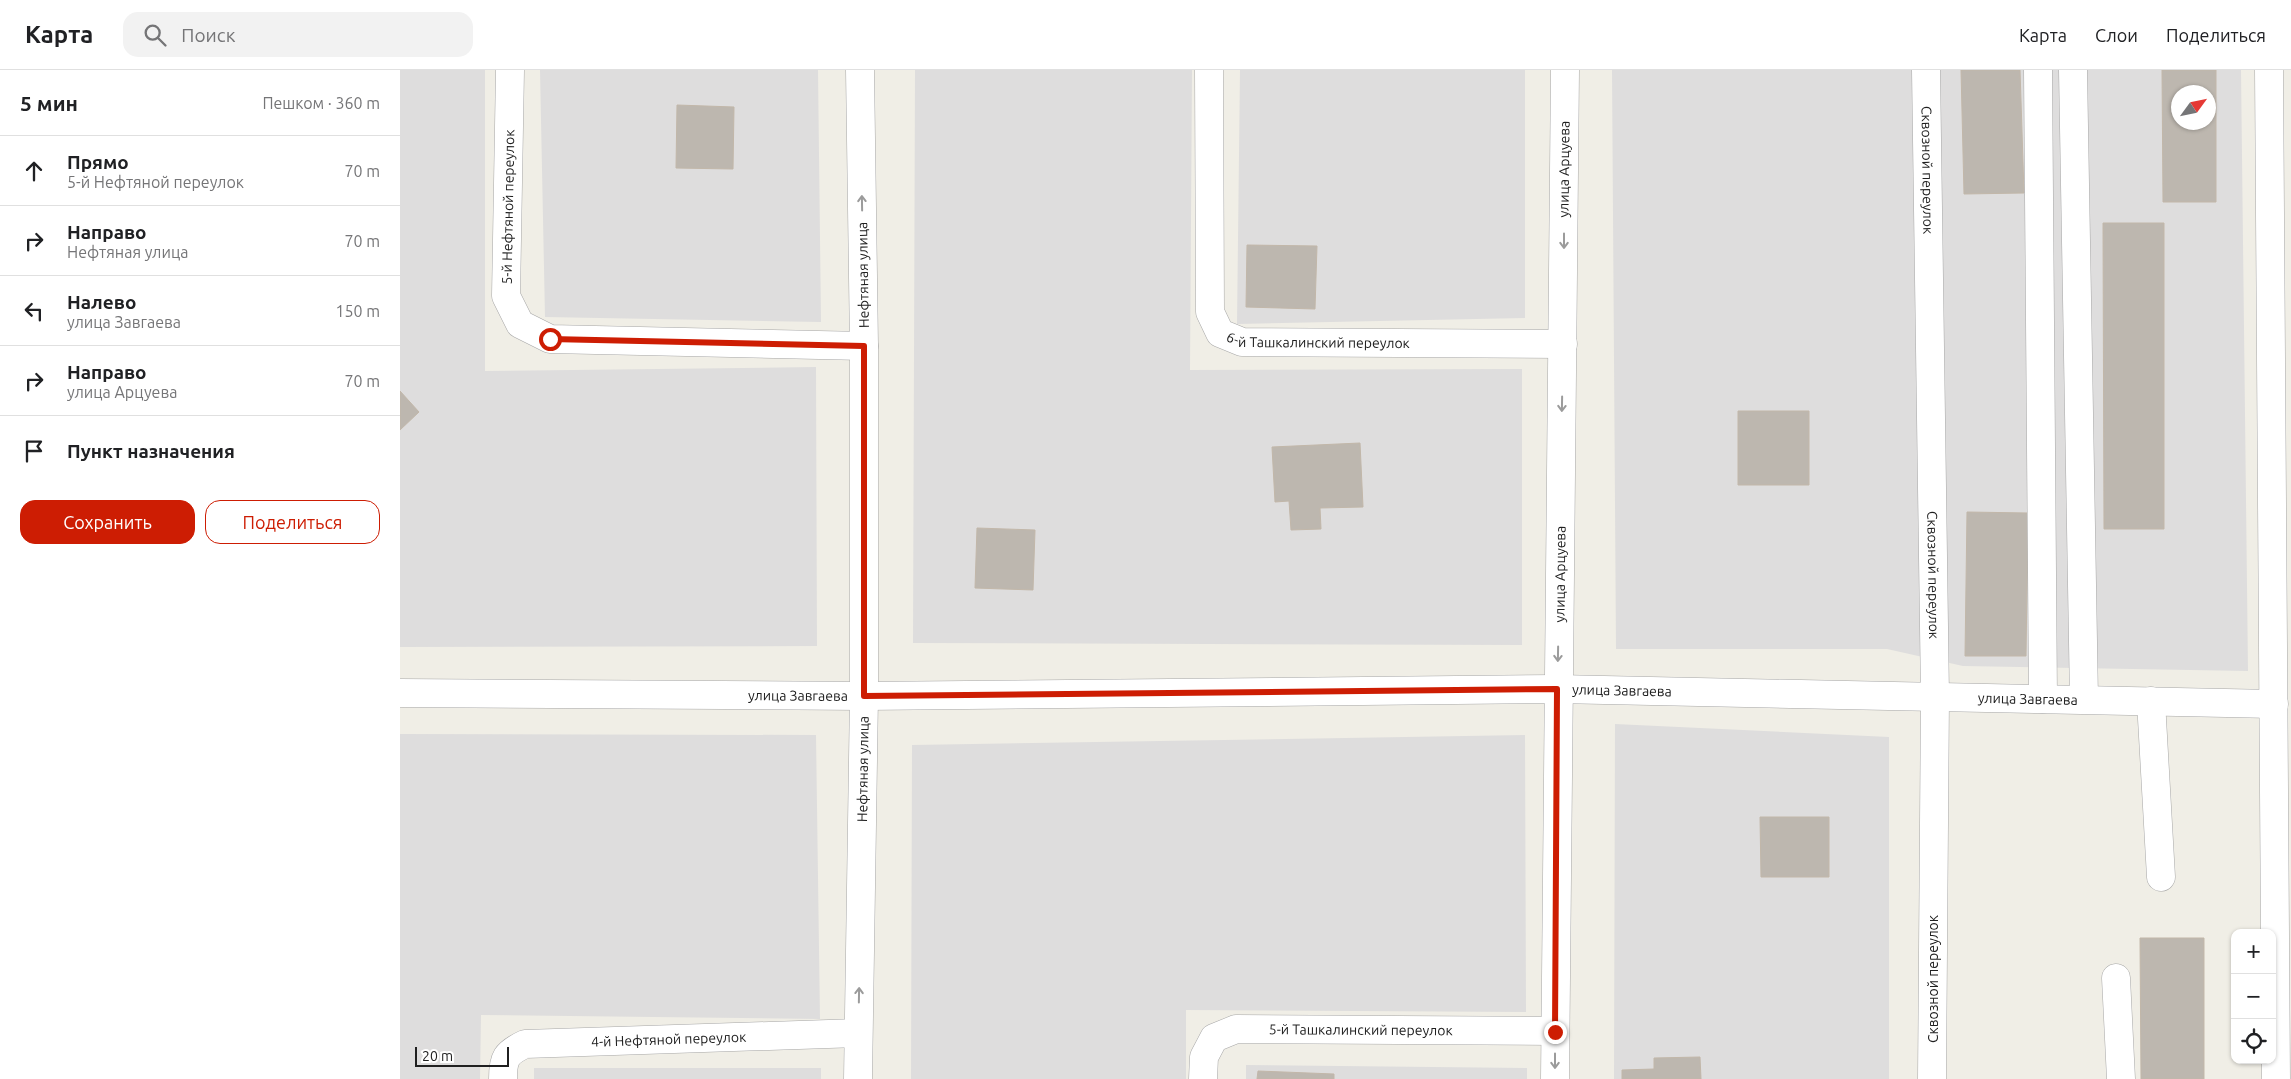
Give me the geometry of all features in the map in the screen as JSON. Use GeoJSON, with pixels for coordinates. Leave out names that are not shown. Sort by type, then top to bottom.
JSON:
{"type":"FeatureCollection","features":[{"type":"Feature","properties":{"kind":"street","name":"5-й Нефтяной переулок"},"geometry":{"type":"LineString","coordinates":[[510,70],[506,296],[520,324],[550,339],[864,346]]}},
{"type":"Feature","properties":{"kind":"street","name":"Нефтяная улица"},"geometry":{"type":"LineString","coordinates":[[858,1079],[864,696],[864,346],[860,70]]}},
{"type":"Feature","properties":{"kind":"street","name":"6-й Ташкалинский переулок"},"geometry":{"type":"LineString","coordinates":[[1209,70],[1210,312],[1220,333],[1242,342],[1563,344]]}},
{"type":"Feature","properties":{"kind":"street","name":"улица Арцуева"},"geometry":{"type":"LineString","coordinates":[[1555,1079],[1557,689],[1563,344],[1565,70]]}},
{"type":"Feature","properties":{"kind":"street","name":"Сквозной переулок"},"geometry":{"type":"LineString","coordinates":[[1926,70],[1935,696],[1932,1079]]}},
{"type":"Feature","properties":{"kind":"street"},"geometry":{"type":"LineString","coordinates":[[2038,70],[2043,699]]}},
{"type":"Feature","properties":{"kind":"street"},"geometry":{"type":"LineString","coordinates":[[2073,70],[2084,699]]}},
{"type":"Feature","properties":{"kind":"street"},"geometry":{"type":"LineString","coordinates":[[2269,70],[2276,1079]]}},
{"type":"Feature","properties":{"kind":"street","name":"улица Завгаева"},"geometry":{"type":"LineString","coordinates":[[400,693],[864,696],[1557,689],[2274,704]]}},
{"type":"Feature","properties":{"kind":"street"},"geometry":{"type":"LineString","coordinates":[[2151,701],[2161,877]]}},
{"type":"Feature","properties":{"kind":"street"},"geometry":{"type":"LineString","coordinates":[[2116,978],[2121,1079]]}},
{"type":"Feature","properties":{"kind":"street","name":"5-й Ташкалинский переулок"},"geometry":{"type":"LineString","coordinates":[[1203,1079],[1204,1057],[1214,1038],[1236,1029],[1555,1032]]}},
{"type":"Feature","properties":{"kind":"street","name":"4-й Нефтяной переулок"},"geometry":{"type":"LineString","coordinates":[[503,1079],[503,1064],[510,1051],[525,1044],[858,1033]]}},
{"type":"Feature","properties":{"kind":"shaded area"},"geometry":{"type":"Polygon","coordinates":[[[400,70],[485,70],[485,371],[816,367],[817,646],[400,647],[400,70]]]}},
{"type":"Feature","properties":{"kind":"shaded area"},"geometry":{"type":"Polygon","coordinates":[[[540,70],[818,70],[821,322],[545,317],[540,70]]]}},
{"type":"Feature","properties":{"kind":"shaded area"},"geometry":{"type":"Polygon","coordinates":[[[915,70],[1192,70],[1190,370],[1522,369],[1522,645],[913,643],[915,70]]]}},
{"type":"Feature","properties":{"kind":"shaded area"},"geometry":{"type":"Polygon","coordinates":[[[1240,70],[1525,70],[1525,318],[1237,324],[1240,70]]]}},
{"type":"Feature","properties":{"kind":"shaded area"},"geometry":{"type":"Polygon","coordinates":[[[1612,70],[2241,70],[2248,671],[1963,666],[1887,649],[1616,649],[1612,70]]]}},
{"type":"Feature","properties":{"kind":"shaded area"},"geometry":{"type":"Polygon","coordinates":[[[1615,724],[1889,737],[1889,1079],[1614,1079],[1615,724]]]}},
{"type":"Feature","properties":{"kind":"shaded area"},"geometry":{"type":"Polygon","coordinates":[[[400,734],[816,735],[820,1019],[481,1015],[480,1079],[400,1079],[400,734]]]}},
{"type":"Feature","properties":{"kind":"shaded area"},"geometry":{"type":"Polygon","coordinates":[[[1525,735],[1526,1012],[1186,1010],[1186,1079],[911,1079],[912,745],[1525,735]]]}},
{"type":"Feature","properties":{"kind":"shaded area"},"geometry":{"type":"Polygon","coordinates":[[[1246,1065],[1527,1068],[1527,1079],[1246,1079],[1246,1065]]]}},
{"type":"Feature","properties":{"kind":"shaded area"},"geometry":{"type":"Polygon","coordinates":[[[534,1068],[821,1068],[821,1079],[534,1079],[534,1068]]]}},
{"type":"Feature","properties":{"kind":"building"},"geometry":{"type":"Polygon","coordinates":[[[1961,70],[2020,70],[2024,193],[1964,194],[1961,70]]]}},
{"type":"Feature","properties":{"kind":"building"},"geometry":{"type":"Polygon","coordinates":[[[2162,70],[2216,70],[2216,85],[2171,85],[2171,130],[2216,130],[2216,202],[2163,202],[2162,70]]]}},
{"type":"Feature","properties":{"kind":"building"},"geometry":{"type":"Polygon","coordinates":[[[677,105],[734,107],[733,169],[676,168],[677,105]]]}},
{"type":"Feature","properties":{"kind":"building"},"geometry":{"type":"Polygon","coordinates":[[[2103,223],[2164,223],[2164,529],[2104,529],[2103,223]]]}},
{"type":"Feature","properties":{"kind":"building"},"geometry":{"type":"Polygon","coordinates":[[[1247,245],[1317,246],[1315,309],[1246,307],[1247,245]]]}},
{"type":"Feature","properties":{"kind":"building"},"geometry":{"type":"Polygon","coordinates":[[[400,391],[419,412],[400,430],[400,391]]]}},
{"type":"Feature","properties":{"kind":"building"},"geometry":{"type":"Polygon","coordinates":[[[1738,411],[1809,411],[1809,485],[1738,485],[1738,411]]]}},
{"type":"Feature","properties":{"kind":"building"},"geometry":{"type":"Polygon","coordinates":[[[1360,443],[1363,507],[1320,508],[1321,529],[1291,530],[1289,501],[1275,502],[1272,447],[1360,443]]]}},
{"type":"Feature","properties":{"kind":"building"},"geometry":{"type":"Polygon","coordinates":[[[1967,512],[2028,513],[2026,656],[1965,656],[1967,512]]]}},
{"type":"Feature","properties":{"kind":"building"},"geometry":{"type":"Polygon","coordinates":[[[977,528],[1035,530],[1033,590],[975,588],[977,528]]]}},
{"type":"Feature","properties":{"kind":"building"},"geometry":{"type":"Polygon","coordinates":[[[1760,817],[1829,817],[1829,877],[1761,877],[1760,817]]]}},
{"type":"Feature","properties":{"kind":"building"},"geometry":{"type":"Polygon","coordinates":[[[2140,938],[2204,938],[2204,1079],[2141,1079],[2140,938]]]}},
{"type":"Feature","properties":{"kind":"building"},"geometry":{"type":"Polygon","coordinates":[[[1700,1057],[1701,1079],[1622,1079],[1622,1070],[1654,1069],[1654,1058],[1700,1057]]]}},
{"type":"Feature","properties":{"kind":"building"},"geometry":{"type":"Polygon","coordinates":[[[1258,1071],[1334,1074],[1334,1079],[1257,1079],[1258,1071]]]}},
{"type":"Feature","properties":{"kind":"route"},"geometry":{"type":"LineString","coordinates":[[550,339],[864,346],[864,696],[1557,689],[1555,1032]]}}]}
